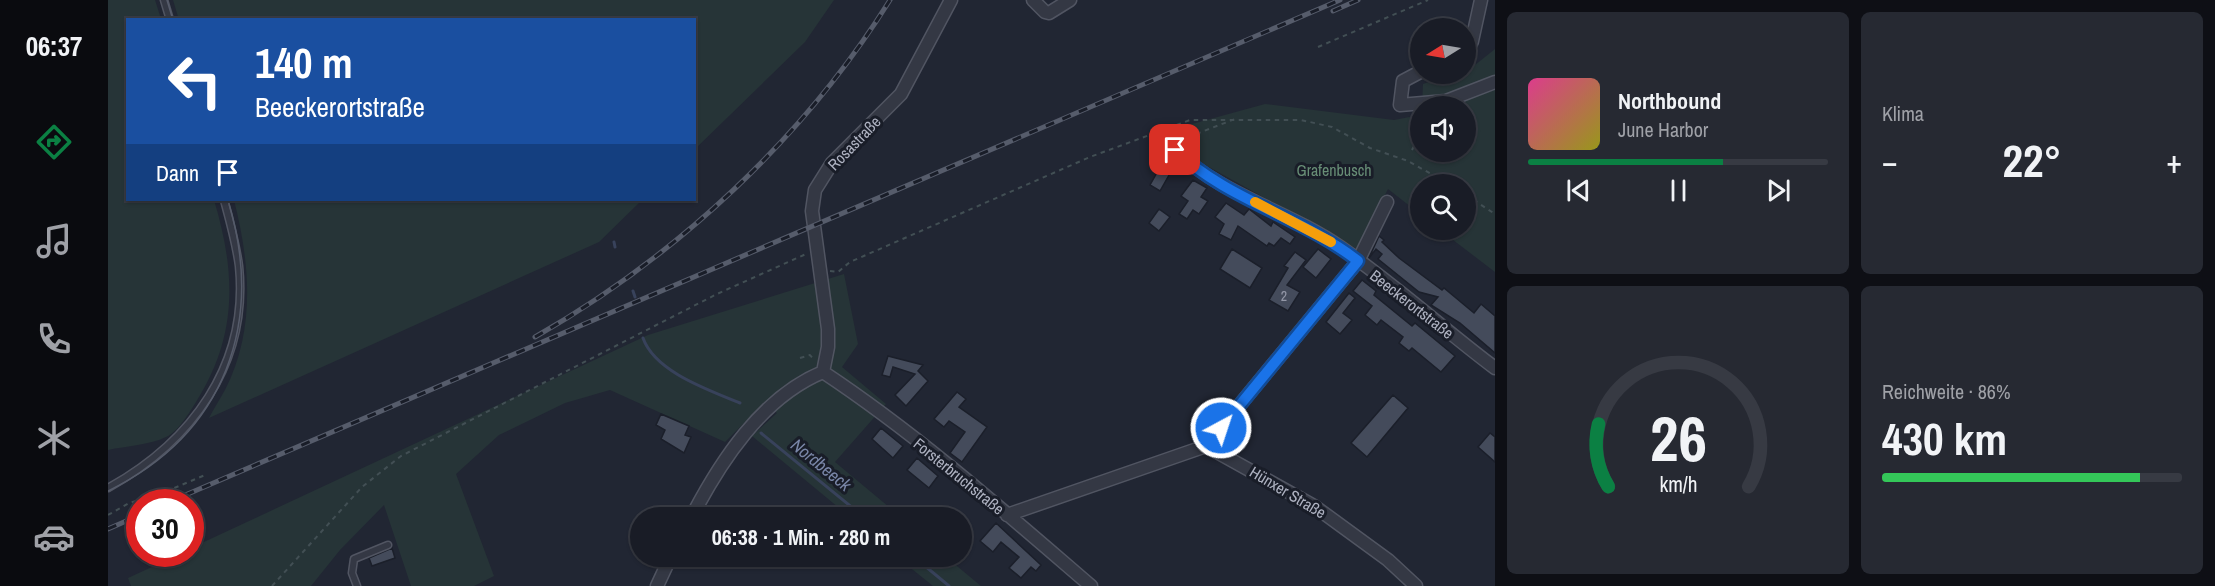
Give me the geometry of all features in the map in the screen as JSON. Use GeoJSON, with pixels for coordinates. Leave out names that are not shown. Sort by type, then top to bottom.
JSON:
{"type":"FeatureCollection","features":[{"type":"Feature","properties":{"kind":"street","name":"Rosastraße"},"geometry":{"type":"LineString","coordinates":[[823,372],[828,347],[828,329],[812,211],[815,190],[832,163],[901,94],[951,0]]}},
{"type":"Feature","properties":{"kind":"street"},"geometry":{"type":"LineString","coordinates":[[1033,0],[1045,12],[1050,13],[1070,0]]}},
{"type":"Feature","properties":{"kind":"street"},"geometry":{"type":"LineString","coordinates":[[1476,23],[1481,0]]}},
{"type":"Feature","properties":{"kind":"street"},"geometry":{"type":"LineString","coordinates":[[1410,77],[1403,81],[1400,105],[1446,101],[1495,82]]}},
{"type":"Feature","properties":{"kind":"street","name":"Beeckerortstraße"},"geometry":{"type":"LineString","coordinates":[[1175,150],[1188,162],[1224,185],[1339,246],[1495,368]]}},
{"type":"Feature","properties":{"kind":"street"},"geometry":{"type":"LineString","coordinates":[[1007,515],[1206,446],[1358,261],[1387,202]]}},
{"type":"Feature","properties":{"kind":"street"},"geometry":{"type":"LineString","coordinates":[[697,507],[721,462],[742,436],[800,384],[823,372]]}},
{"type":"Feature","properties":{"kind":"street","name":"Forsterbruchstraße"},"geometry":{"type":"LineString","coordinates":[[823,372],[867,402],[1091,586]]}},
{"type":"Feature","properties":{"kind":"street","name":"Hünxer Straße"},"geometry":{"type":"LineString","coordinates":[[1206,446],[1314,506],[1388,560],[1416,586]]}},
{"type":"Feature","properties":{"kind":"street"},"geometry":{"type":"LineString","coordinates":[[657,586],[666,567]]}},
{"type":"Feature","properties":{"kind":"lane"},"geometry":{"type":"LineString","coordinates":[[164,0],[169,18]]}},
{"type":"Feature","properties":{"kind":"lane"},"geometry":{"type":"LineString","coordinates":[[108,488],[159,456],[186,430],[207,400],[222,372],[237,320],[239,268],[235,240],[224,201]]}},
{"type":"Feature","properties":{"kind":"lane"},"geometry":{"type":"LineString","coordinates":[[357,586],[352,573],[354,559],[388,545]]}},
{"type":"Feature","properties":{"kind":"path"},"geometry":{"type":"LineString","coordinates":[[1318,47],[1428,0]]}},
{"type":"Feature","properties":{"kind":"path"},"geometry":{"type":"LineString","coordinates":[[1175,150],[1184,140],[1235,119]]}},
{"type":"Feature","properties":{"kind":"path"},"geometry":{"type":"LineString","coordinates":[[828,269],[831,272],[838,272],[850,262],[1089,157],[1190,120],[1301,120],[1332,128],[1370,148],[1407,161],[1431,174]]}},
{"type":"Feature","properties":{"kind":"path"},"geometry":{"type":"LineString","coordinates":[[1476,202],[1495,214]]}},
{"type":"Feature","properties":{"kind":"path"},"geometry":{"type":"LineString","coordinates":[[272,586],[362,487],[401,456],[717,294],[817,250]]}},
{"type":"Feature","properties":{"kind":"path"},"geometry":{"type":"LineString","coordinates":[[108,516],[129,503],[160,494],[205,475]]}},
{"type":"Feature","properties":{"kind":"green space"},"geometry":{"type":"Polygon","coordinates":[[[108,0],[155,0],[161,18],[126,18],[126,201],[214,201],[226,253],[229,304],[220,353],[210,377],[179,427],[160,440],[108,450],[108,0]]]}},
{"type":"Feature","properties":{"kind":"green space"},"geometry":{"type":"Polygon","coordinates":[[[173,0],[834,0],[805,42],[696,148],[696,18],[178,18],[173,0]]]}},
{"type":"Feature","properties":{"kind":"green space","name":"Grafenbusch"},"geometry":{"type":"Polygon","coordinates":[[[1495,49],[1495,272],[1453,240],[1476,240],[1476,174],[1410,174],[1410,206],[1388,189],[1357,249],[1173,147],[1168,135],[1192,124],[1265,104],[1394,120],[1410,117],[1410,162],[1476,162],[1476,96],[1422,96],[1423,84],[1476,84],[1476,64],[1495,49]]]}},
{"type":"Feature","properties":{"kind":"green space"},"geometry":{"type":"Polygon","coordinates":[[[234,201],[641,201],[599,242],[209,418],[235,367],[246,320],[246,272],[234,201]]]}},
{"type":"Feature","properties":{"kind":"green space"},"geometry":{"type":"Polygon","coordinates":[[[844,274],[858,344],[842,367],[886,404],[835,462],[889,507],[838,507],[752,436],[777,413],[763,404],[725,442],[610,390],[565,403],[499,435],[456,474],[494,576],[474,586],[411,586],[384,505],[340,550],[311,586],[131,586],[128,578],[152,567],[204,567],[204,542],[648,335],[844,274]]]}},
{"type":"Feature","properties":{"kind":"green space"},"geometry":{"type":"Polygon","coordinates":[[[909,567],[958,567],[981,586],[933,586],[909,567]]]}},
{"type":"Feature","properties":{"kind":"building"},"geometry":{"type":"Polygon","coordinates":[[[1163,162],[1173,168],[1160,191],[1150,185],[1163,162]]]}},
{"type":"Feature","properties":{"kind":"building"},"geometry":{"type":"Polygon","coordinates":[[[1193,180],[1207,188],[1201,197],[1208,201],[1199,214],[1193,210],[1187,219],[1179,214],[1188,201],[1181,196],[1193,180]]]}},
{"type":"Feature","properties":{"kind":"building"},"geometry":{"type":"Polygon","coordinates":[[[1226,203],[1244,215],[1249,209],[1271,226],[1273,222],[1295,237],[1290,244],[1281,238],[1274,246],[1269,243],[1267,246],[1238,226],[1231,240],[1219,234],[1224,224],[1215,217],[1226,203]]]}},
{"type":"Feature","properties":{"kind":"building"},"geometry":{"type":"Polygon","coordinates":[[[1159,209],[1170,217],[1159,231],[1149,223],[1159,209]]]}},
{"type":"Feature","properties":{"kind":"building"},"geometry":{"type":"Polygon","coordinates":[[[1379,236],[1384,240],[1382,242],[1399,258],[1442,290],[1444,288],[1474,313],[1481,304],[1495,316],[1495,353],[1460,323],[1431,305],[1438,297],[1419,292],[1378,259],[1382,254],[1376,249],[1369,258],[1379,236]]]}},
{"type":"Feature","properties":{"kind":"building"},"geometry":{"type":"Polygon","coordinates":[[[1232,249],[1262,268],[1250,288],[1220,269],[1232,249]]]}},
{"type":"Feature","properties":{"kind":"building"},"geometry":{"type":"Polygon","coordinates":[[[1318,249],[1331,259],[1316,278],[1303,267],[1318,249]]]}},
{"type":"Feature","properties":{"kind":"building"},"geometry":{"type":"Polygon","coordinates":[[[1295,252],[1306,260],[1287,285],[1300,292],[1288,311],[1269,300],[1288,268],[1284,266],[1295,252]]]}},
{"type":"Feature","properties":{"kind":"building"},"geometry":{"type":"Polygon","coordinates":[[[1362,280],[1376,291],[1374,295],[1412,326],[1415,323],[1455,356],[1441,372],[1412,348],[1409,351],[1399,343],[1403,337],[1381,320],[1377,325],[1365,315],[1372,306],[1353,291],[1362,280]]]}},
{"type":"Feature","properties":{"kind":"building"},"geometry":{"type":"Polygon","coordinates":[[[1349,293],[1355,298],[1343,313],[1352,320],[1340,334],[1326,322],[1349,293]]]}},
{"type":"Feature","properties":{"kind":"building"},"geometry":{"type":"Polygon","coordinates":[[[888,356],[923,365],[918,371],[928,381],[906,406],[895,395],[915,374],[893,367],[890,377],[882,375],[888,356]]]}},
{"type":"Feature","properties":{"kind":"building"},"geometry":{"type":"Polygon","coordinates":[[[957,392],[966,399],[959,407],[987,427],[962,462],[950,453],[965,432],[949,421],[944,427],[934,419],[957,392]]]}},
{"type":"Feature","properties":{"kind":"building"},"geometry":{"type":"Polygon","coordinates":[[[1393,395],[1408,408],[1367,457],[1351,443],[1393,395]]]}},
{"type":"Feature","properties":{"kind":"building"},"geometry":{"type":"Polygon","coordinates":[[[661,414],[689,426],[685,435],[691,437],[684,453],[661,439],[665,430],[656,425],[661,414]]]}},
{"type":"Feature","properties":{"kind":"building"},"geometry":{"type":"Polygon","coordinates":[[[881,428],[903,446],[893,458],[872,439],[881,428]]]}},
{"type":"Feature","properties":{"kind":"building"},"geometry":{"type":"Polygon","coordinates":[[[1490,433],[1495,437],[1495,462],[1478,447],[1490,433]]]}},
{"type":"Feature","properties":{"kind":"building"},"geometry":{"type":"Polygon","coordinates":[[[917,458],[938,476],[929,488],[907,470],[917,458]]]}},
{"type":"Feature","properties":{"kind":"building"},"geometry":{"type":"Polygon","coordinates":[[[996,523],[1041,565],[1036,571],[1031,567],[1021,578],[1009,568],[1019,557],[1001,542],[993,552],[980,541],[996,523]]]}},
{"type":"Feature","properties":{"kind":"building"},"geometry":{"type":"Polygon","coordinates":[[[392,548],[395,558],[372,566],[369,558],[392,548]]]}},
{"type":"Feature","properties":{"kind":"waterway","name":"Nordbeeck"},"geometry":{"type":"LineString","coordinates":[[614,242],[615,247]]}},
{"type":"Feature","properties":{"kind":"waterway","name":"Nordbeeck"},"geometry":{"type":"LineString","coordinates":[[633,291],[635,297]]}},
{"type":"Feature","properties":{"kind":"waterway","name":"Nordbeeck"},"geometry":{"type":"LineString","coordinates":[[643,338],[649,350],[671,370],[699,386],[740,403]]}},
{"type":"Feature","properties":{"kind":"waterway","name":"Nordbeeck"},"geometry":{"type":"LineString","coordinates":[[761,433],[852,507]]}},
{"type":"Feature","properties":{"kind":"waterway","name":"Nordbeeck"},"geometry":{"type":"LineString","coordinates":[[926,567],[949,586]]}},
{"type":"Feature","properties":{"kind":"tram line"},"geometry":{"type":"LineString","coordinates":[[167,0],[172,18]]}},
{"type":"Feature","properties":{"kind":"tram line"},"geometry":{"type":"LineString","coordinates":[[108,491],[149,467],[182,438],[208,406],[226,370],[237,330],[241,289],[238,245],[228,201]]}},
{"type":"Feature","properties":{"kind":"railway"},"geometry":{"type":"LineString","coordinates":[[535,337],[638,270],[734,190],[818,99],[856,51],[890,0]]}},
{"type":"Feature","properties":{"kind":"railway"},"geometry":{"type":"LineString","coordinates":[[199,489],[1340,0]]}},
{"type":"Feature","properties":{"kind":"railway"},"geometry":{"type":"LineString","coordinates":[[1333,11],[1358,0]]}},
{"type":"Feature","properties":{"kind":"railway"},"geometry":{"type":"LineString","coordinates":[[108,529],[126,521]]}},
{"type":"Feature","properties":{"kind":"slow traffic"},"geometry":{"type":"LineString","coordinates":[[1255,202],[1331,242]]}},
{"type":"Feature","properties":{"kind":"route"},"geometry":{"type":"LineString","coordinates":[[1175,150],[1188,162],[1224,185],[1339,246],[1358,261],[1221,428]]}}]}
